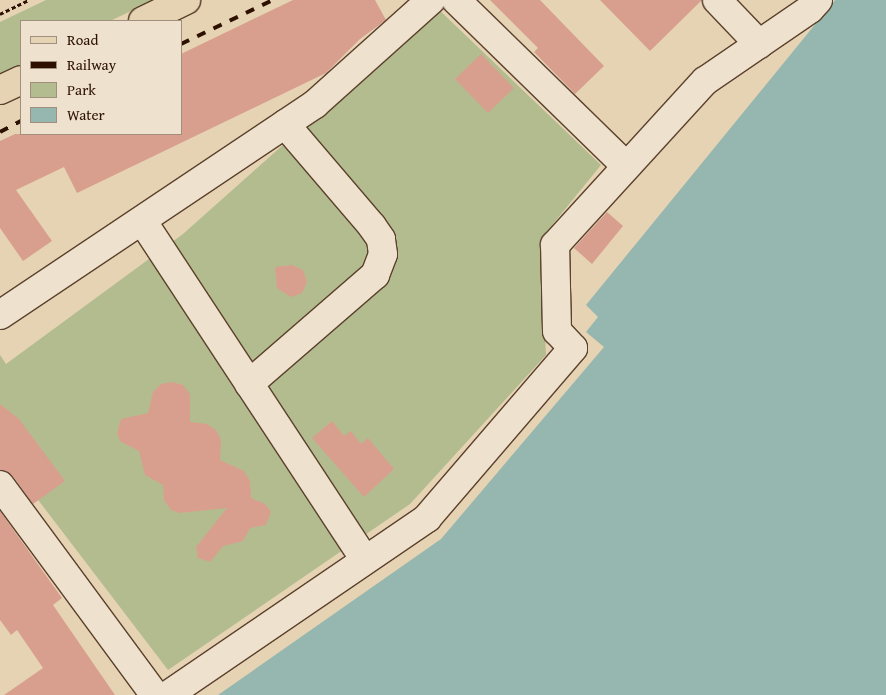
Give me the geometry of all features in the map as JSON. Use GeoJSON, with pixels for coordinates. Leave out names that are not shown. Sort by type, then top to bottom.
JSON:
{"type":"FeatureCollection","features":[{"type":"Feature","properties":{"kind":"main road"},"geometry":{"type":"LineString","coordinates":[[145,20],[186,0]]}},
{"type":"Feature","properties":{"kind":"main road"},"geometry":{"type":"LineString","coordinates":[[0,90],[20,80]]}},
{"type":"Feature","properties":{"kind":"lane"},"geometry":{"type":"LineString","coordinates":[[0,315],[143,222],[315,104],[431,0]]}},
{"type":"Feature","properties":{"kind":"lane"},"geometry":{"type":"LineString","coordinates":[[456,0],[626,166]]}},
{"type":"Feature","properties":{"kind":"lane"},"geometry":{"type":"LineString","coordinates":[[717,0],[759,44]]}},
{"type":"Feature","properties":{"kind":"lane"},"geometry":{"type":"LineString","coordinates":[[168,695],[427,518],[573,348],[557,331],[555,245],[705,81],[810,9],[818,0]]}},
{"type":"Feature","properties":{"kind":"lane"},"geometry":{"type":"LineString","coordinates":[[249,384],[375,276],[383,254],[381,239],[372,226],[285,124]]}},
{"type":"Feature","properties":{"kind":"lane"},"geometry":{"type":"LineString","coordinates":[[143,222],[365,560]]}},
{"type":"Feature","properties":{"kind":"lane"},"geometry":{"type":"LineString","coordinates":[[0,485],[155,695]]}},
{"type":"Feature","properties":{"kind":"path"},"geometry":{"type":"LineString","coordinates":[[0,14],[29,0]]}},
{"type":"Feature","properties":{"kind":"green space"},"geometry":{"type":"Polygon","coordinates":[[[46,0],[154,0],[112,20],[20,20],[20,65],[0,75],[0,22],[46,0]]]}},
{"type":"Feature","properties":{"kind":"green space"},"geometry":{"type":"Polygon","coordinates":[[[434,5],[601,165],[540,240],[546,355],[410,504],[168,670],[0,450],[0,355],[6,364],[183,234],[339,95],[434,5]]]}},
{"type":"Feature","properties":{"kind":"water"},"geometry":{"type":"Polygon","coordinates":[[[835,0],[886,0],[886,695],[218,695],[441,539],[604,347],[586,332],[598,317],[586,305],[835,0]]]}},
{"type":"Feature","properties":{"kind":"building"},"geometry":{"type":"Polygon","coordinates":[[[293,0],[375,0],[386,20],[360,39],[326,73],[77,193],[64,167],[16,190],[52,241],[23,261],[0,228],[0,141],[15,134],[182,135],[182,54],[293,0]]]}},
{"type":"Feature","properties":{"kind":"building"},"geometry":{"type":"Polygon","coordinates":[[[490,0],[540,0],[604,66],[575,94],[534,52],[538,48],[490,0]]]}},
{"type":"Feature","properties":{"kind":"building"},"geometry":{"type":"Polygon","coordinates":[[[600,0],[702,0],[650,51],[600,0]]]}},
{"type":"Feature","properties":{"kind":"building"},"geometry":{"type":"Polygon","coordinates":[[[481,54],[514,88],[488,113],[455,79],[481,54]]]}},
{"type":"Feature","properties":{"kind":"building"},"geometry":{"type":"Polygon","coordinates":[[[607,212],[623,226],[592,264],[574,248],[607,212]]]}},
{"type":"Feature","properties":{"kind":"building"},"geometry":{"type":"Polygon","coordinates":[[[292,265],[303,270],[307,282],[302,293],[291,297],[277,288],[275,267],[292,265]]]}},
{"type":"Feature","properties":{"kind":"building"},"geometry":{"type":"Polygon","coordinates":[[[172,382],[183,385],[190,394],[190,422],[207,424],[216,430],[221,440],[220,460],[244,471],[250,481],[251,498],[265,504],[271,512],[266,525],[250,528],[243,541],[223,546],[210,562],[198,558],[196,547],[227,508],[179,513],[171,510],[164,500],[163,485],[145,475],[139,451],[121,442],[117,434],[121,419],[148,413],[153,392],[161,384],[172,382]]]}},
{"type":"Feature","properties":{"kind":"building"},"geometry":{"type":"Polygon","coordinates":[[[0,404],[19,419],[65,481],[33,504],[12,475],[0,470],[0,404]]]}},
{"type":"Feature","properties":{"kind":"building"},"geometry":{"type":"Polygon","coordinates":[[[332,421],[344,436],[351,431],[361,444],[368,438],[394,469],[364,497],[312,438],[332,421]]]}},
{"type":"Feature","properties":{"kind":"building"},"geometry":{"type":"Polygon","coordinates":[[[0,511],[62,598],[53,605],[115,695],[4,695],[43,668],[17,630],[11,635],[0,620],[0,511]]]}},
{"type":"Feature","properties":{"kind":"railway"},"geometry":{"type":"LineString","coordinates":[[182,44],[273,0]]}},
{"type":"Feature","properties":{"kind":"railway"},"geometry":{"type":"LineString","coordinates":[[0,132],[20,122]]}}]}
